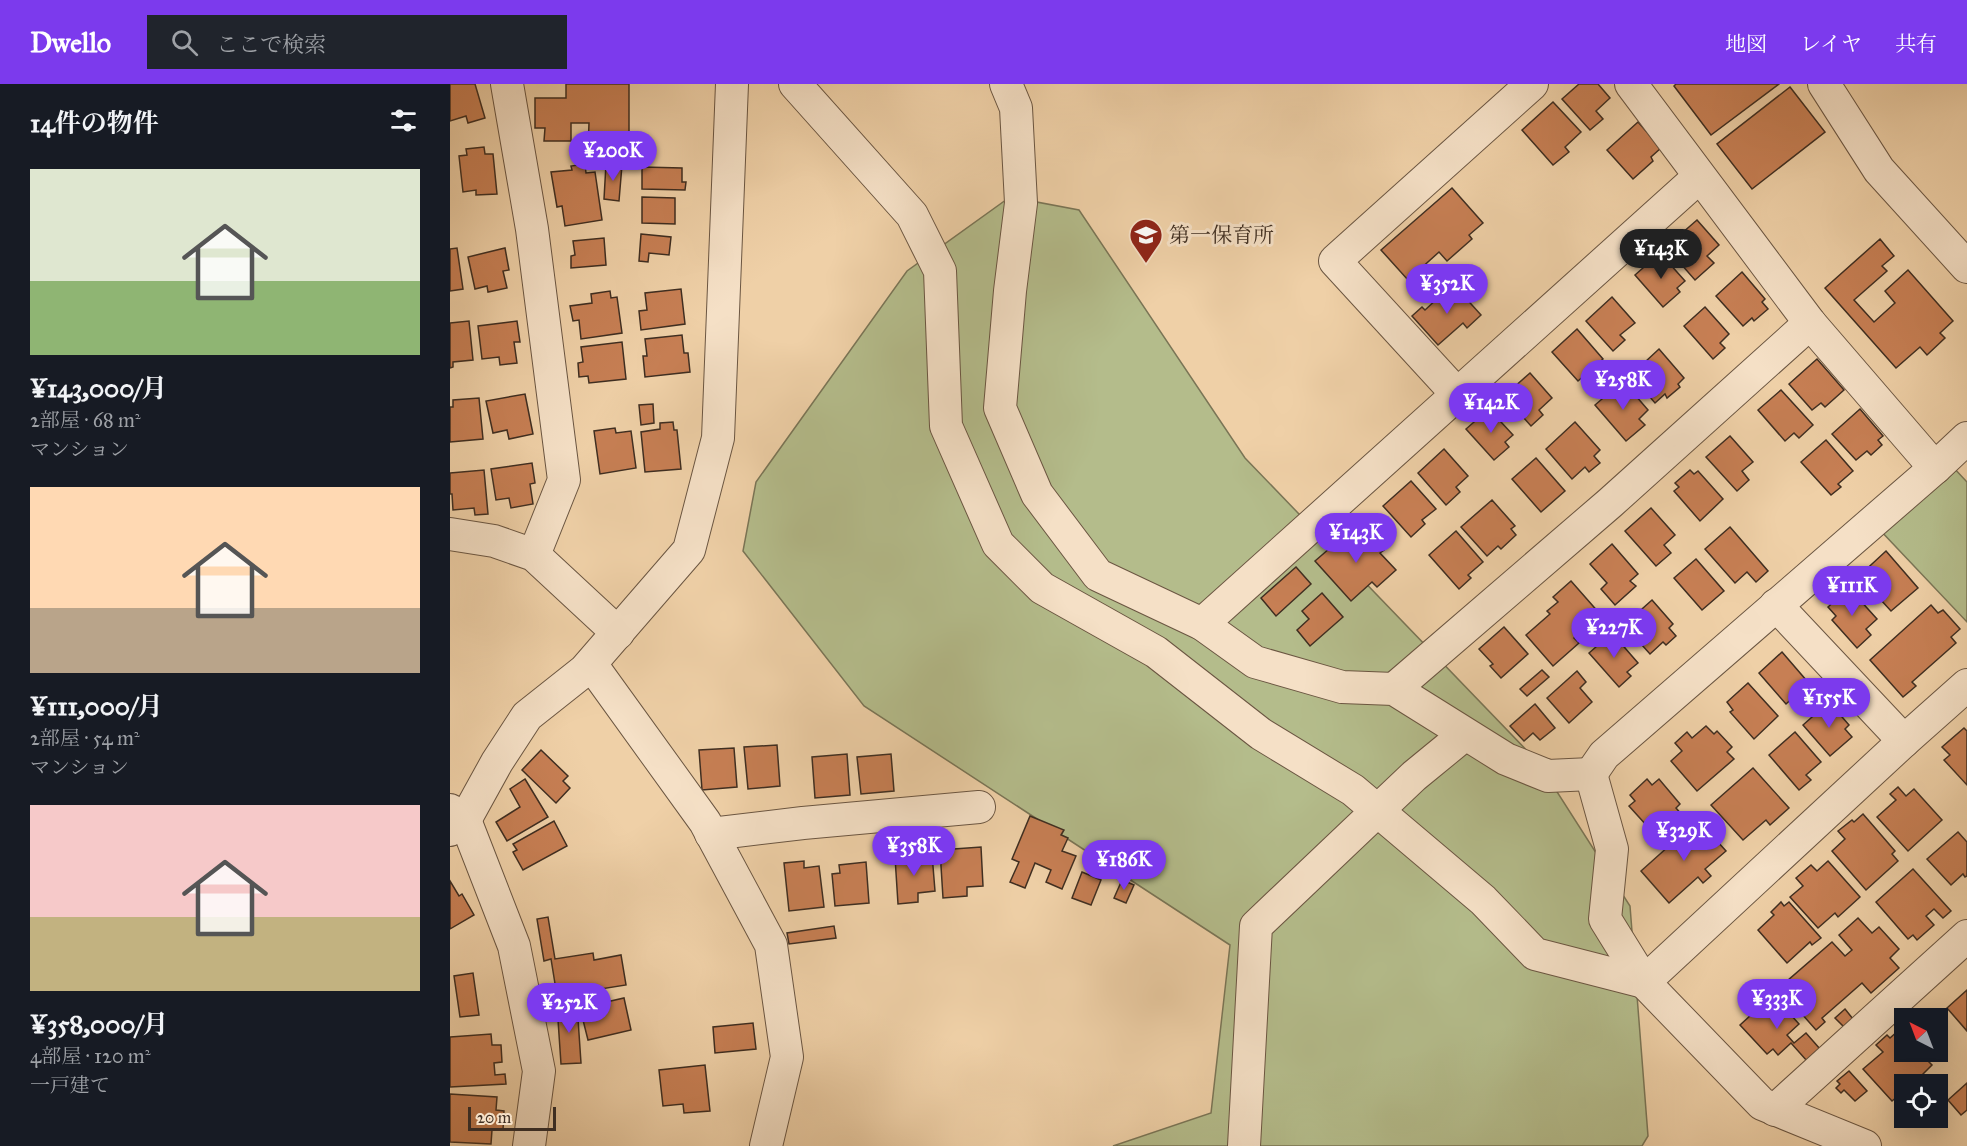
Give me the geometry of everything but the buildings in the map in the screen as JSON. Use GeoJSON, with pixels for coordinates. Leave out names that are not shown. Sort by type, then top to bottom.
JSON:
{"type":"FeatureCollection","features":[{"type":"Feature","properties":{"kind":"street"},"geometry":{"type":"LineString","coordinates":[[507,84],[532,229],[564,480],[534,555]]}},
{"type":"Feature","properties":{"kind":"street"},"geometry":{"type":"LineString","coordinates":[[529,1146],[539,1071],[514,946],[455,820],[528,716],[591,664],[689,550],[718,438],[732,84]]}},
{"type":"Feature","properties":{"kind":"street"},"geometry":{"type":"LineString","coordinates":[[795,84],[912,215],[940,272],[946,426],[998,544],[1042,588],[1156,652],[1261,734],[1353,790],[1483,900],[1535,954],[1644,982]]}},
{"type":"Feature","properties":{"kind":"street"},"geometry":{"type":"LineString","coordinates":[[1006,84],[1016,108],[1021,203],[1010,291],[1000,408],[1037,494],[1098,575],[1202,624],[1255,662],[1342,687],[1394,689],[1464,735],[1506,759],[1548,776],[1591,774]]}},
{"type":"Feature","properties":{"kind":"street"},"geometry":{"type":"LineString","coordinates":[[1457,394],[1335,261],[1532,84]]}},
{"type":"Feature","properties":{"kind":"street"},"geometry":{"type":"LineString","coordinates":[[1630,84],[1810,323],[1935,468]]}},
{"type":"Feature","properties":{"kind":"street"},"geometry":{"type":"LineString","coordinates":[[1824,84],[1879,170],[1967,267]]}},
{"type":"Feature","properties":{"kind":"street"},"geometry":{"type":"LineString","coordinates":[[1202,624],[1699,177]]}},
{"type":"Feature","properties":{"kind":"street"},"geometry":{"type":"LineString","coordinates":[[1394,689],[1610,503],[1810,323]]}},
{"type":"Feature","properties":{"kind":"street"},"geometry":{"type":"LineString","coordinates":[[1865,1146],[1762,1104],[1644,982],[1605,919],[1611,849],[1591,774],[1604,755],[1967,438]]}},
{"type":"Feature","properties":{"kind":"street"},"geometry":{"type":"LineString","coordinates":[[450,534],[494,541],[534,555],[618,633]]}},
{"type":"Feature","properties":{"kind":"street"},"geometry":{"type":"LineString","coordinates":[[1042,588],[1098,575]]}},
{"type":"Feature","properties":{"kind":"street"},"geometry":{"type":"LineString","coordinates":[[1776,605],[1904,741]]}},
{"type":"Feature","properties":{"kind":"street"},"geometry":{"type":"LineString","coordinates":[[591,664],[705,822],[771,945],[787,1057],[766,1146]]}},
{"type":"Feature","properties":{"kind":"street"},"geometry":{"type":"LineString","coordinates":[[1644,982],[1967,685]]}},
{"type":"Feature","properties":{"kind":"street"},"geometry":{"type":"LineString","coordinates":[[1244,1146],[1256,926],[1414,776],[1464,735]]}},
{"type":"Feature","properties":{"kind":"street"},"geometry":{"type":"LineString","coordinates":[[711,834],[979,807]]}},
{"type":"Feature","properties":{"kind":"street"},"geometry":{"type":"LineString","coordinates":[[1775,1110],[1967,936]]}},
{"type":"Feature","properties":{"kind":"green space"},"geometry":{"type":"Polygon","coordinates":[[[1010,197],[1079,210],[1245,458],[1538,762],[1630,906],[1648,1136],[1642,1146],[1113,1146],[1211,1113],[1230,945],[864,706],[743,551],[756,482],[907,271],[1010,197]]]}},
{"type":"Feature","properties":{"kind":"green space"},"geometry":{"type":"Polygon","coordinates":[[[1952,466],[1967,482],[1967,622],[1879,529],[1952,466]]]}},
{"type":"Feature","properties":{"kind":"place","name":"第一保育所"},"geometry":{"type":"Point","coordinates":[1146,264]}}]}
